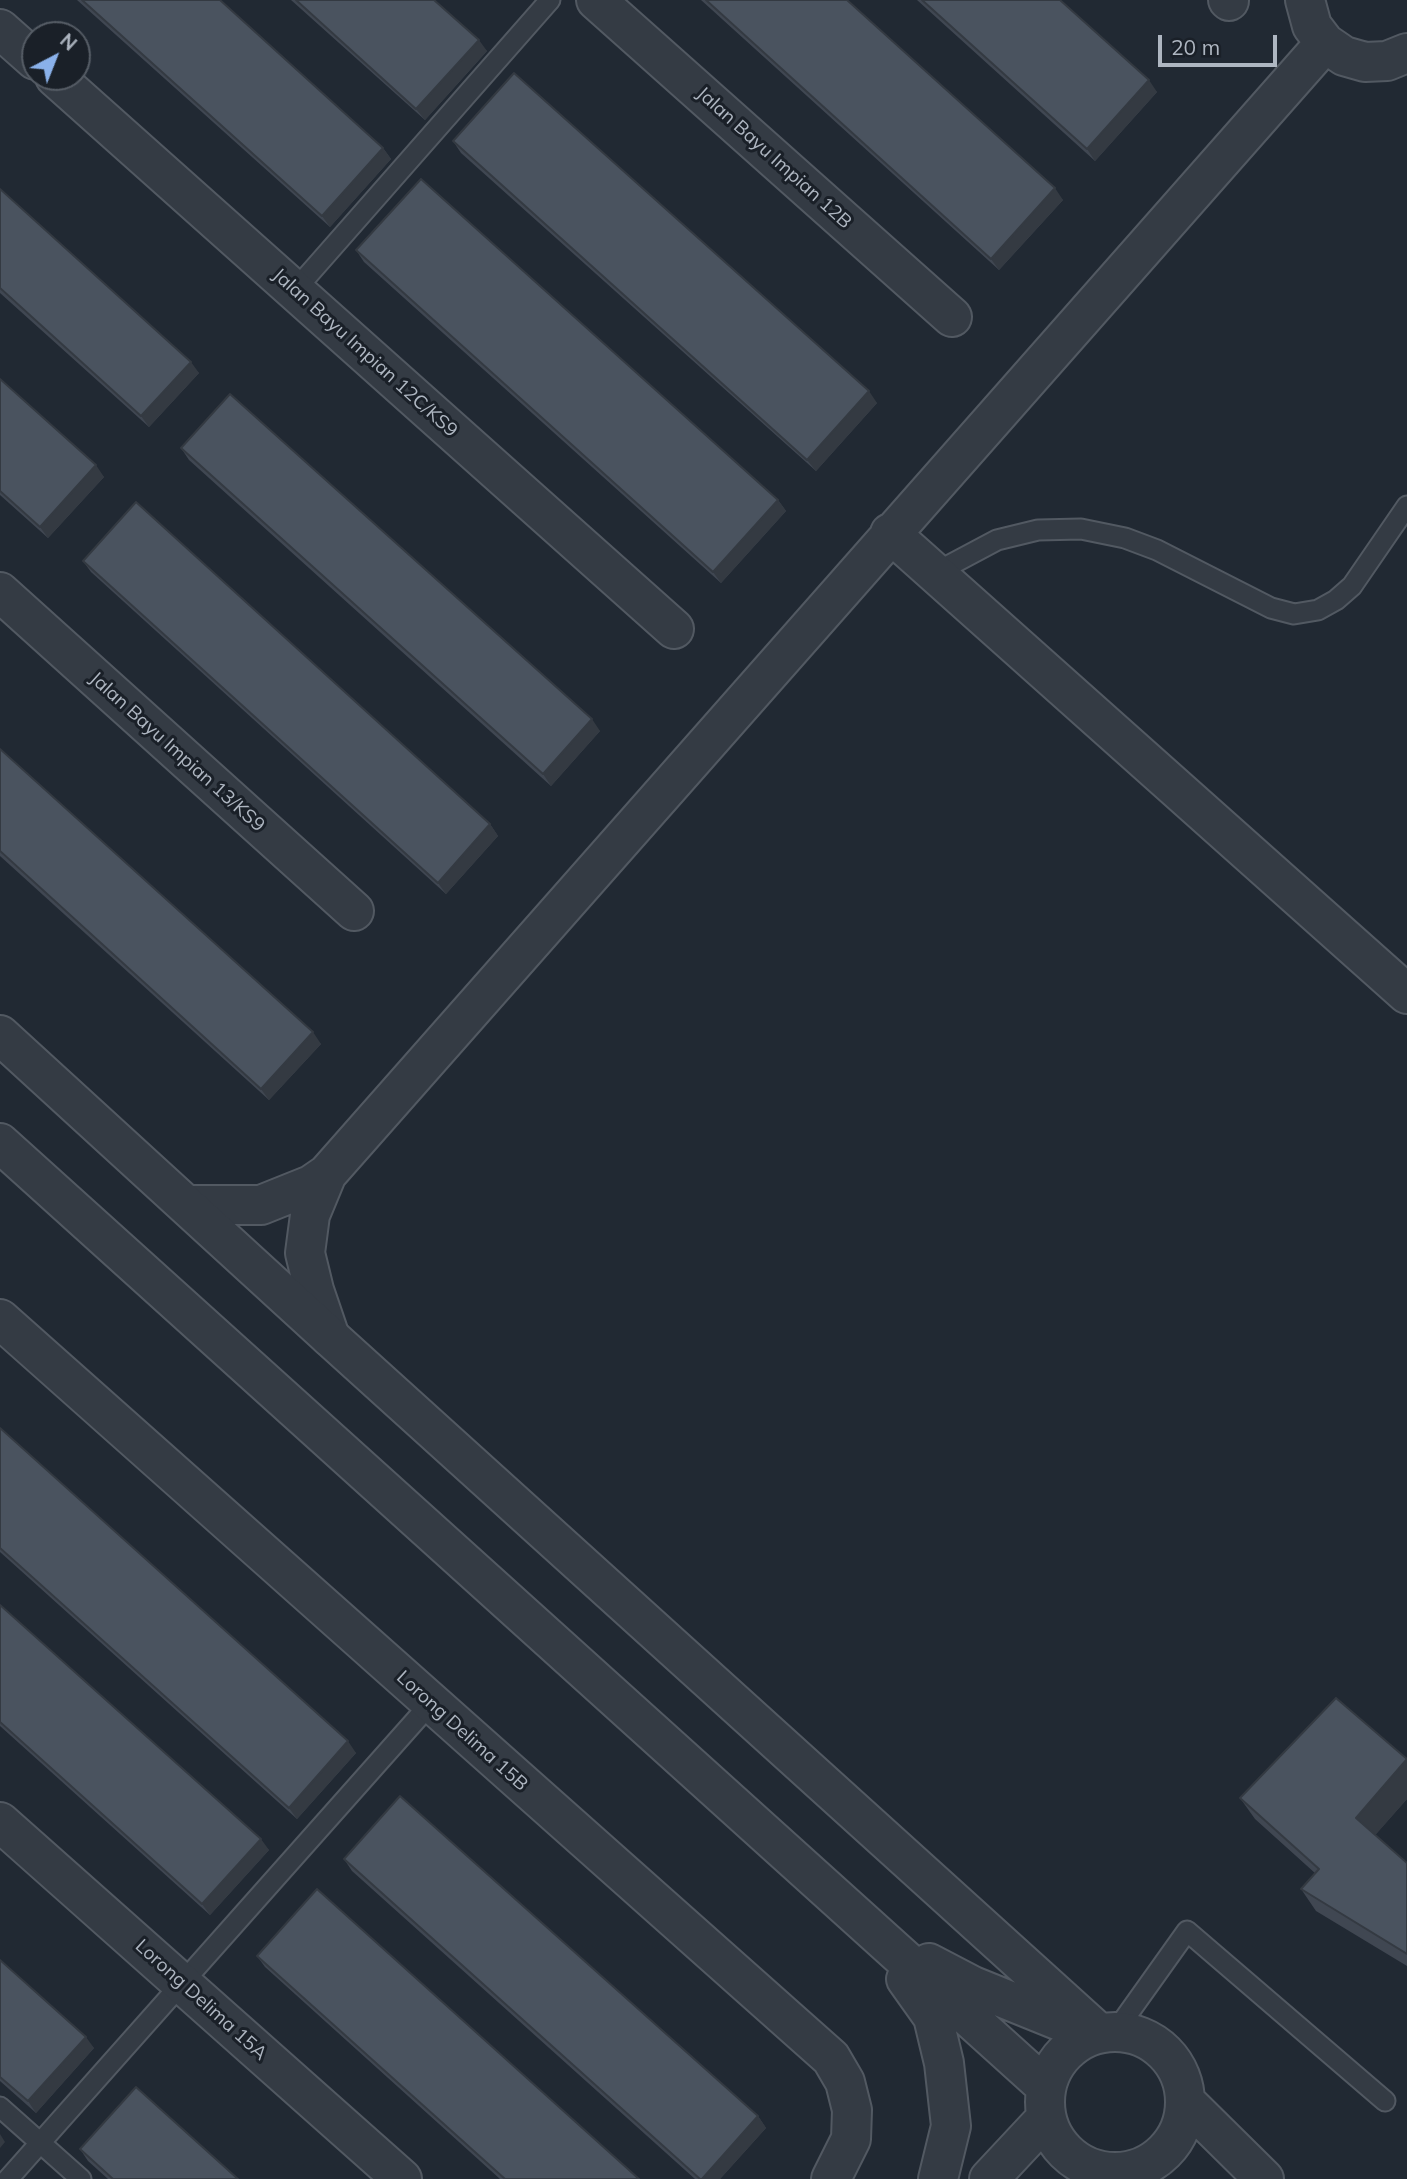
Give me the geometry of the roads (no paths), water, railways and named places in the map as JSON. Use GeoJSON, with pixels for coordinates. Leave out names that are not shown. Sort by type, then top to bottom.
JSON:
{"type":"FeatureCollection","features":[{"type":"Feature","properties":{"kind":"street","name":"Jalan Bayu Impian 12B"},"geometry":{"type":"LineString","coordinates":[[596,0],[952,317]]}},
{"type":"Feature","properties":{"kind":"street"},"geometry":{"type":"LineString","coordinates":[[1305,0],[1312,26],[1325,43],[1343,56],[1365,62],[1387,61],[1407,53]]}},
{"type":"Feature","properties":{"kind":"street"},"geometry":{"type":"LineString","coordinates":[[0,29],[21,48]]}},
{"type":"Feature","properties":{"kind":"street"},"geometry":{"type":"LineString","coordinates":[[187,1205],[261,1205],[311,1185],[327,1174],[1325,43]]}},
{"type":"Feature","properties":{"kind":"street","name":"Jalan Bayu Impian 12C/KS9"},"geometry":{"type":"LineString","coordinates":[[71,91],[674,629]]}},
{"type":"Feature","properties":{"kind":"street"},"geometry":{"type":"LineString","coordinates":[[890,533],[1407,995]]}},
{"type":"Feature","properties":{"kind":"street","name":"Jalan Bayu Impian 13/KS9"},"geometry":{"type":"LineString","coordinates":[[0,593],[354,911]]}},
{"type":"Feature","properties":{"kind":"street"},"geometry":{"type":"LineString","coordinates":[[0,1035],[330,1337],[1101,2033]]}},
{"type":"Feature","properties":{"kind":"street"},"geometry":{"type":"LineString","coordinates":[[0,1143],[875,1934],[1046,2102],[1052,2133],[1072,2157],[1080,2172],[1155,2172],[1165,2151],[1179,2132],[1186,2102],[1181,2078],[1170,2058],[1145,2038],[1130,2033],[1101,2033],[973,1986],[875,1934]]}},
{"type":"Feature","properties":{"kind":"street"},"geometry":{"type":"LineString","coordinates":[[327,1174],[310,1215],[305,1252],[330,1337]]}},
{"type":"Feature","properties":{"kind":"street","name":"Lorong Delima 15B"},"geometry":{"type":"LineString","coordinates":[[0,1319],[831,2058],[845,2082],[852,2110],[851,2139],[832,2177]]}},
{"type":"Feature","properties":{"kind":"street","name":"Lorong Delima 15A"},"geometry":{"type":"LineString","coordinates":[[0,1822],[402,2179]]}},
{"type":"Feature","properties":{"kind":"street"},"geometry":{"type":"LineString","coordinates":[[875,1934],[933,2017],[944,2063],[951,2126],[938,2179]]}},
{"type":"Feature","properties":{"kind":"street"},"geometry":{"type":"LineString","coordinates":[[989,2179],[1046,2102],[1059,2058],[1101,2033]]}},
{"type":"Feature","properties":{"kind":"street"},"geometry":{"type":"LineString","coordinates":[[1186,2102],[1264,2179]]}},
{"type":"Feature","properties":{"kind":"lane"},"geometry":{"type":"LineString","coordinates":[[295,290],[550,0]]}},
{"type":"Feature","properties":{"kind":"lane"},"geometry":{"type":"LineString","coordinates":[[935,573],[997,540],[1038,530],[1081,529],[1125,538],[1157,550],[1271,608],[1294,614],[1318,610],[1336,600],[1352,586],[1407,506]]}},
{"type":"Feature","properties":{"kind":"lane"},"geometry":{"type":"LineString","coordinates":[[8,2179],[431,1703]]}},
{"type":"Feature","properties":{"kind":"lane"},"geometry":{"type":"LineString","coordinates":[[1101,2033],[1187,1931],[1385,2101]]}},
{"type":"Feature","properties":{"kind":"lane"},"geometry":{"type":"LineString","coordinates":[[0,2107],[81,2179]]}}]}
